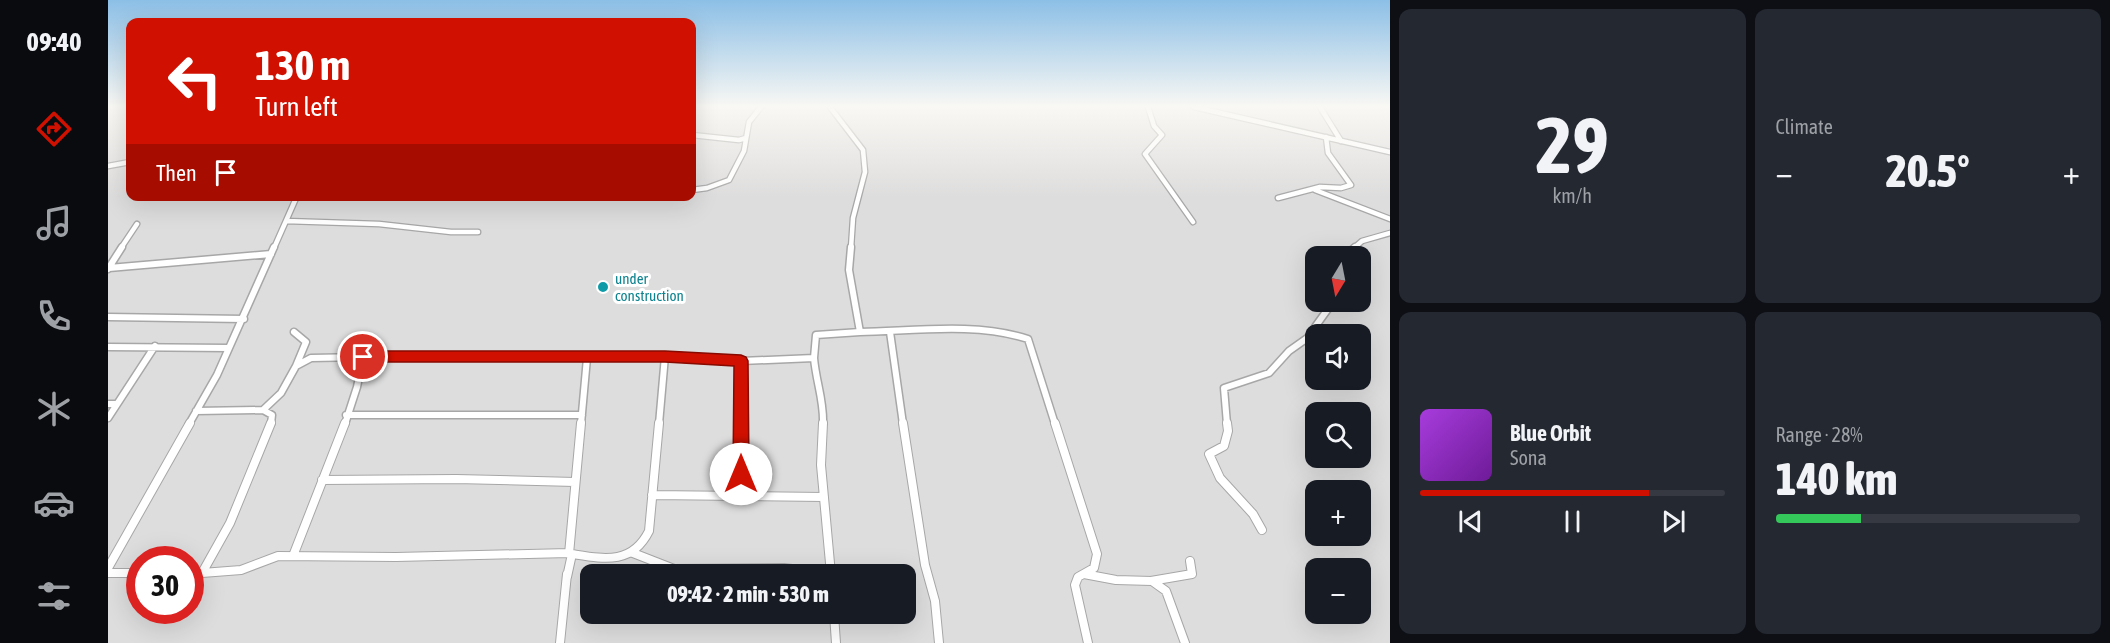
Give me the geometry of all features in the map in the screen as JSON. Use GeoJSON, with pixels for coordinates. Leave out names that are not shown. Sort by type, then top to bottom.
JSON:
{"type":"FeatureCollection","features":[{"type":"Feature","properties":{"kind":"street"},"geometry":{"type":"LineString","coordinates":[[696,190],[707,189],[729,180],[744,151],[746,138],[739,140],[711,137]]}},
{"type":"Feature","properties":{"kind":"street"},"geometry":{"type":"LineString","coordinates":[[853,137],[863,150],[865,172],[853,218],[849,270],[860,332]]}},
{"type":"Feature","properties":{"kind":"street"},"geometry":{"type":"LineString","coordinates":[[1160,137],[1145,154],[1193,222]]}},
{"type":"Feature","properties":{"kind":"street"},"geometry":{"type":"LineString","coordinates":[[1278,198],[1320,187],[1341,188],[1350,185],[1351,183],[1325,148],[1326,137],[1390,152]]}},
{"type":"Feature","properties":{"kind":"street"},"geometry":{"type":"LineString","coordinates":[[1339,137],[1341,141]]}},
{"type":"Feature","properties":{"kind":"street"},"geometry":{"type":"LineString","coordinates":[[108,166],[126,163]]}},
{"type":"Feature","properties":{"kind":"street"},"geometry":{"type":"LineString","coordinates":[[1315,189],[1390,219]]}},
{"type":"Feature","properties":{"kind":"street"},"geometry":{"type":"LineString","coordinates":[[108,568],[217,375],[295,201]]}},
{"type":"Feature","properties":{"kind":"street"},"geometry":{"type":"LineString","coordinates":[[286,221],[381,223],[427,227],[458,235],[478,232]]}},
{"type":"Feature","properties":{"kind":"street"},"geometry":{"type":"LineString","coordinates":[[108,269],[137,224]]}},
{"type":"Feature","properties":{"kind":"street"},"geometry":{"type":"LineString","coordinates":[[1356,246],[1362,241],[1390,233]]}},
{"type":"Feature","properties":{"kind":"street"},"geometry":{"type":"LineString","coordinates":[[108,269],[218,257],[242,258],[271,254]]}},
{"type":"Feature","properties":{"kind":"street"},"geometry":{"type":"LineString","coordinates":[[1262,530],[1253,514],[1220,478],[1209,454],[1224,446],[1228,430],[1224,388],[1269,374],[1289,351],[1313,334],[1326,312]]}},
{"type":"Feature","properties":{"kind":"street"},"geometry":{"type":"LineString","coordinates":[[108,317],[244,319]]}},
{"type":"Feature","properties":{"kind":"street"},"geometry":{"type":"LineString","coordinates":[[263,410],[281,393],[306,342],[294,332]]}},
{"type":"Feature","properties":{"kind":"street"},"geometry":{"type":"LineString","coordinates":[[830,564],[821,465],[824,405],[816,382],[814,358],[816,335],[860,332],[992,332],[1020,335],[1028,339],[1096,554],[1094,568],[1078,577],[1075,585],[1088,643]]}},
{"type":"Feature","properties":{"kind":"street"},"geometry":{"type":"LineString","coordinates":[[890,332],[918,524],[922,534],[925,565],[935,601],[939,643]]}},
{"type":"Feature","properties":{"kind":"street"},"geometry":{"type":"LineString","coordinates":[[108,418],[155,346]]}},
{"type":"Feature","properties":{"kind":"street"},"geometry":{"type":"LineString","coordinates":[[108,347],[229,348]]}},
{"type":"Feature","properties":{"kind":"street"},"geometry":{"type":"LineString","coordinates":[[296,366],[311,358],[363,357],[665,357],[741,361],[814,358]]}},
{"type":"Feature","properties":{"kind":"street"},"geometry":{"type":"LineString","coordinates":[[293,556],[303,537],[359,379],[363,357]]}},
{"type":"Feature","properties":{"kind":"street"},"geometry":{"type":"LineString","coordinates":[[567,577],[572,554],[612,560],[633,553],[645,542],[649,531],[665,357]]}},
{"type":"Feature","properties":{"kind":"street"},"geometry":{"type":"LineString","coordinates":[[560,643],[587,358]]}},
{"type":"Feature","properties":{"kind":"street"},"geometry":{"type":"LineString","coordinates":[[741,361],[741,496]]}},
{"type":"Feature","properties":{"kind":"street"},"geometry":{"type":"LineString","coordinates":[[108,404],[117,404]]}},
{"type":"Feature","properties":{"kind":"street"},"geometry":{"type":"LineString","coordinates":[[196,411],[263,410],[272,415],[272,426],[230,523],[204,569]]}},
{"type":"Feature","properties":{"kind":"street"},"geometry":{"type":"LineString","coordinates":[[346,415],[582,415]]}},
{"type":"Feature","properties":{"kind":"street"},"geometry":{"type":"LineString","coordinates":[[322,480],[456,479],[575,482]]}},
{"type":"Feature","properties":{"kind":"street"},"geometry":{"type":"LineString","coordinates":[[652,495],[824,497]]}},
{"type":"Feature","properties":{"kind":"street"},"geometry":{"type":"LineString","coordinates":[[204,573],[241,570],[270,557],[569,553]]}},
{"type":"Feature","properties":{"kind":"street"},"geometry":{"type":"LineString","coordinates":[[633,553],[661,564]]}},
{"type":"Feature","properties":{"kind":"street"},"geometry":{"type":"LineString","coordinates":[[1084,574],[1116,580],[1150,581],[1192,574],[1190,561]]}},
{"type":"Feature","properties":{"kind":"street"},"geometry":{"type":"LineString","coordinates":[[108,573],[126,573]]}},
{"type":"Feature","properties":{"kind":"street"},"geometry":{"type":"LineString","coordinates":[[1150,581],[1166,591],[1185,643]]}},
{"type":"Feature","properties":{"kind":"street"},"geometry":{"type":"LineString","coordinates":[[835,624],[836,643]]}},
{"type":"Feature","properties":{"kind":"shaded area"},"geometry":{"type":"Polygon","coordinates":[[[108,137],[126,137],[126,201],[696,201],[696,137],[1390,137],[1390,643],[108,643],[108,137]]]}},
{"type":"Feature","properties":{"kind":"place","name":"under construction"},"geometry":{"type":"Point","coordinates":[603,287]}},
{"type":"Feature","properties":{"kind":"route"},"geometry":{"type":"LineString","coordinates":[[363,357],[706,357],[741,361],[741,474]]}}]}
